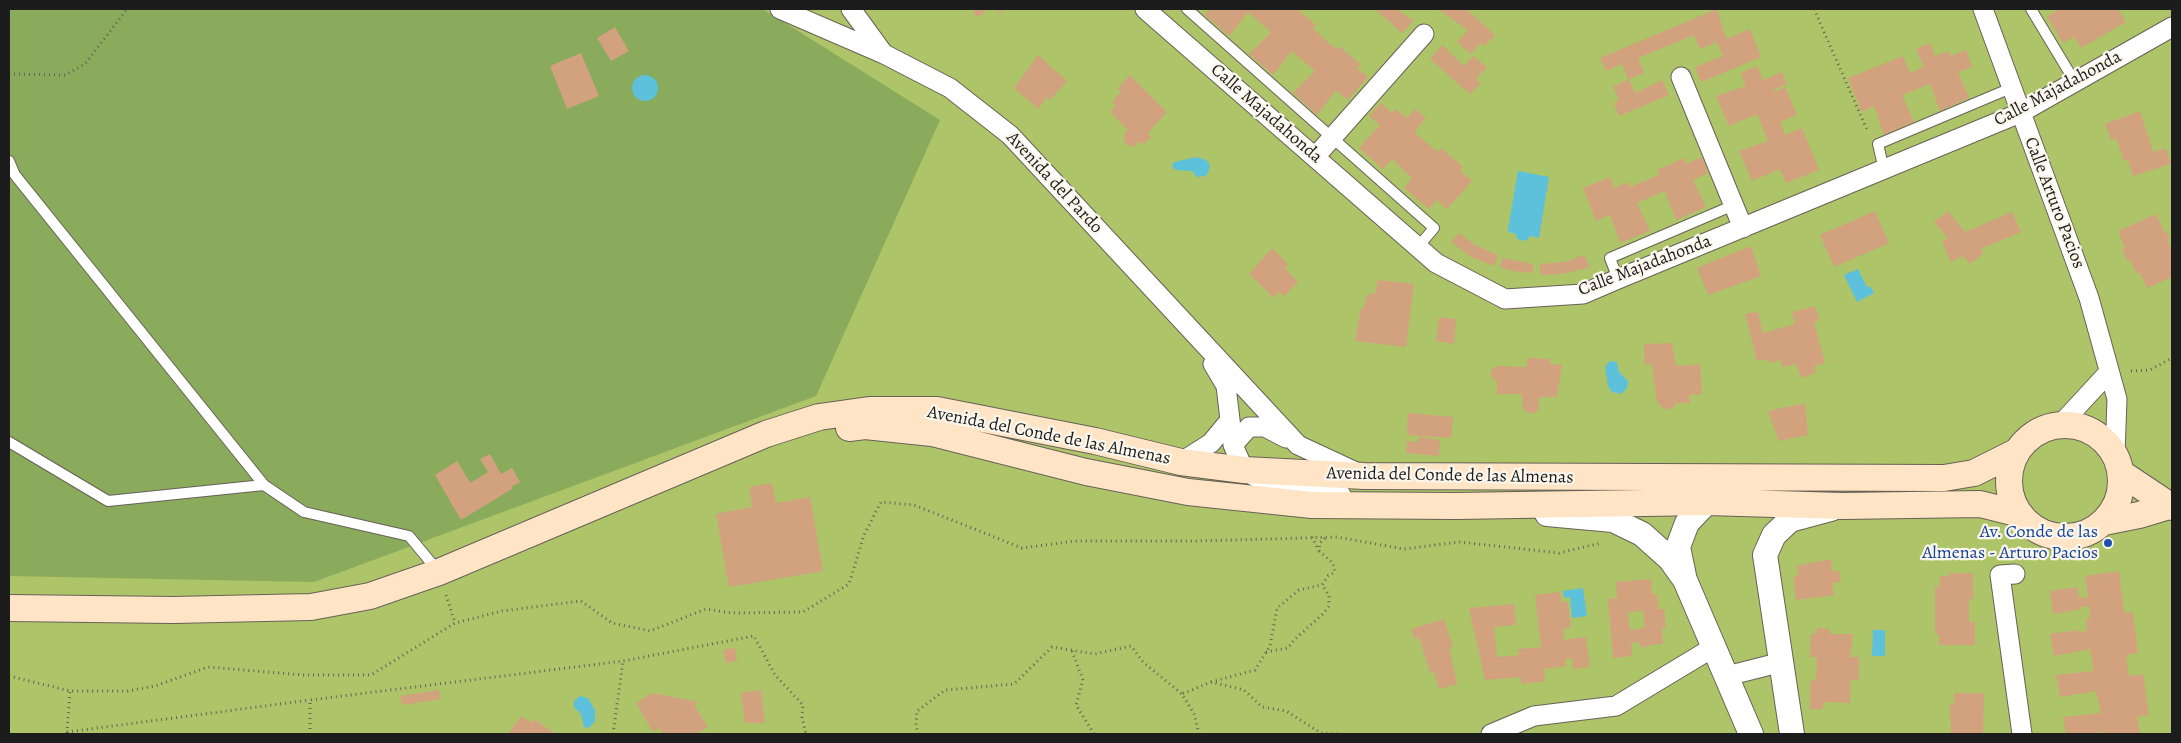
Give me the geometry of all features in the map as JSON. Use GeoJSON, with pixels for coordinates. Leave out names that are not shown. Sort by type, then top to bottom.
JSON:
{"type":"FeatureCollection","features":[{"type":"Feature","properties":{"kind":"main road","name":"Avenida del Conde de las Almenas"},"geometry":{"type":"LineString","coordinates":[[766,434],[819,417],[869,410],[937,410],[1095,441],[1181,462],[1244,470],[1364,476],[1944,478],[1974,473],[2016,452]]}},
{"type":"Feature","properties":{"kind":"main road"},"geometry":{"type":"LineString","coordinates":[[2061,424],[2077,425],[2093,431],[2106,441],[2118,464],[2121,491],[2115,508],[2104,522],[2088,533],[2070,538],[2051,536],[2034,528],[2020,514],[2012,500],[2008,484],[2010,467],[2016,452],[2024,441],[2035,432],[2061,424]]}},
{"type":"Feature","properties":{"kind":"main road","name":"Avenida del Conde de las Almenas"},"geometry":{"type":"LineString","coordinates":[[766,434],[866,426],[932,433],[1086,472],[1188,492],[1312,504],[1456,506],[1707,502],[1842,506],[1980,504],[2020,514]]}},
{"type":"Feature","properties":{"kind":"main road"},"geometry":{"type":"LineString","coordinates":[[9,608],[173,610],[311,607],[370,596],[438,572],[766,434]]}},
{"type":"Feature","properties":{"kind":"main road"},"geometry":{"type":"LineString","coordinates":[[2118,464],[2170,506]]}},
{"type":"Feature","properties":{"kind":"main road"},"geometry":{"type":"LineString","coordinates":[[2104,522],[2170,506]]}},
{"type":"Feature","properties":{"kind":"street","name":"Avenida del Pardo"},"geometry":{"type":"LineString","coordinates":[[780,9],[816,17],[950,88],[1010,135],[1201,341]]}},
{"type":"Feature","properties":{"kind":"street","name":"Avenida del Pardo"},"geometry":{"type":"LineString","coordinates":[[851,9],[884,54]]}},
{"type":"Feature","properties":{"kind":"street","name":"Calle Majadahonda"},"geometry":{"type":"LineString","coordinates":[[1145,9],[1436,263],[1505,300],[1583,294],[2020,114],[2172,27]]}},
{"type":"Feature","properties":{"kind":"street","name":"Calle Arturo Pacios"},"geometry":{"type":"LineString","coordinates":[[1983,9],[2089,298],[2116,399],[2118,464]]}},
{"type":"Feature","properties":{"kind":"street"},"geometry":{"type":"LineString","coordinates":[[1314,156],[1424,34]]}},
{"type":"Feature","properties":{"kind":"street"},"geometry":{"type":"LineString","coordinates":[[1681,77],[1743,228]]}},
{"type":"Feature","properties":{"kind":"street"},"geometry":{"type":"LineString","coordinates":[[1201,341],[1226,386],[1233,445],[1244,470],[1273,487],[1613,520],[1642,534],[1670,559],[1685,580]]}},
{"type":"Feature","properties":{"kind":"street"},"geometry":{"type":"LineString","coordinates":[[1201,341],[1298,445]]}},
{"type":"Feature","properties":{"kind":"street"},"geometry":{"type":"LineString","coordinates":[[2061,424],[2109,372]]}},
{"type":"Feature","properties":{"kind":"street"},"geometry":{"type":"LineString","coordinates":[[1181,462],[1211,443],[1230,420]]}},
{"type":"Feature","properties":{"kind":"street"},"geometry":{"type":"LineString","coordinates":[[1233,445],[1249,428],[1265,427],[1364,476]]}},
{"type":"Feature","properties":{"kind":"street"},"geometry":{"type":"LineString","coordinates":[[1751,734],[1685,580],[1678,547],[1687,523],[1707,502],[1732,486],[1823,486],[1902,478]]}},
{"type":"Feature","properties":{"kind":"street"},"geometry":{"type":"LineString","coordinates":[[1792,734],[1765,555],[1774,535],[1790,520],[1842,506]]}},
{"type":"Feature","properties":{"kind":"street"},"geometry":{"type":"LineString","coordinates":[[2015,574],[2000,575],[2022,734]]}},
{"type":"Feature","properties":{"kind":"street"},"geometry":{"type":"LineString","coordinates":[[1491,734],[1534,716],[1616,706],[1714,647]]}},
{"type":"Feature","properties":{"kind":"street"},"geometry":{"type":"LineString","coordinates":[[1727,676],[1782,662]]}},
{"type":"Feature","properties":{"kind":"lane"},"geometry":{"type":"LineString","coordinates":[[1186,9],[1434,228],[1418,247]]}},
{"type":"Feature","properties":{"kind":"lane"},"geometry":{"type":"LineString","coordinates":[[2030,9],[2075,82]]}},
{"type":"Feature","properties":{"kind":"lane"},"geometry":{"type":"LineString","coordinates":[[1884,170],[1878,144],[2011,88]]}},
{"type":"Feature","properties":{"kind":"lane"},"geometry":{"type":"LineString","coordinates":[[9,161],[15,175],[264,485],[304,512],[410,536],[438,572]]}},
{"type":"Feature","properties":{"kind":"lane"},"geometry":{"type":"LineString","coordinates":[[1618,279],[1610,258],[1734,205]]}},
{"type":"Feature","properties":{"kind":"lane"},"geometry":{"type":"LineString","coordinates":[[9,442],[108,502],[264,485]]}},
{"type":"Feature","properties":{"kind":"path"},"geometry":{"type":"LineString","coordinates":[[9,74],[65,75],[85,64],[127,9]]}},
{"type":"Feature","properties":{"kind":"path"},"geometry":{"type":"LineString","coordinates":[[1814,9],[1868,134]]}},
{"type":"Feature","properties":{"kind":"path"},"geometry":{"type":"LineString","coordinates":[[2109,372],[2150,370],[2172,358]]}},
{"type":"Feature","properties":{"kind":"path"},"geometry":{"type":"LineString","coordinates":[[9,676],[70,691],[128,691],[155,686],[208,667],[303,675],[371,675],[454,623],[502,611],[581,601],[612,623],[650,631],[706,609],[732,613],[803,612],[848,584],[864,535],[881,502],[914,505],[1022,548],[1075,541],[1196,541],[1337,537],[1404,549],[1460,542],[1559,553],[1605,542]]}},
{"type":"Feature","properties":{"kind":"path"},"geometry":{"type":"LineString","coordinates":[[1182,694],[1211,682],[1255,670],[1270,646],[1277,608],[1299,590],[1322,585],[1328,576],[1335,572],[1332,563],[1319,551],[1312,537]]}},
{"type":"Feature","properties":{"kind":"path"},"geometry":{"type":"LineString","coordinates":[[1319,551],[1320,543],[1326,537]]}},
{"type":"Feature","properties":{"kind":"path"},"geometry":{"type":"LineString","coordinates":[[1266,652],[1288,648],[1294,640],[1324,613],[1329,606],[1329,595],[1322,585]]}},
{"type":"Feature","properties":{"kind":"path"},"geometry":{"type":"LineString","coordinates":[[70,691],[67,733],[310,700],[623,661],[754,636],[775,675],[802,706],[802,717],[806,734]]}},
{"type":"Feature","properties":{"kind":"path"},"geometry":{"type":"LineString","coordinates":[[919,734],[916,727],[917,711],[945,690],[1014,684],[1052,647],[1096,654],[1131,646],[1143,662],[1182,694],[1194,714],[1199,734]]}},
{"type":"Feature","properties":{"kind":"path"},"geometry":{"type":"LineString","coordinates":[[1072,651],[1083,680],[1076,705],[1094,734]]}},
{"type":"Feature","properties":{"kind":"path"},"geometry":{"type":"LineString","coordinates":[[613,734],[623,661]]}},
{"type":"Feature","properties":{"kind":"path"},"geometry":{"type":"LineString","coordinates":[[1211,682],[1244,690],[1262,706],[1286,711],[1321,733],[1337,734]]}},
{"type":"Feature","properties":{"kind":"path"},"geometry":{"type":"LineString","coordinates":[[310,700],[310,734]]}},
{"type":"Feature","properties":{"kind":"green space"},"geometry":{"type":"Polygon","coordinates":[[[9,9],[2172,9],[2172,734],[9,734],[9,9]]]}},
{"type":"Feature","properties":{"kind":"green space"},"geometry":{"type":"Polygon","coordinates":[[[9,9],[763,9],[940,120],[816,396],[314,582],[9,576],[9,9]]]}},
{"type":"Feature","properties":{"kind":"water"},"geometry":{"type":"Polygon","coordinates":[[[645,75],[654,79],[658,88],[654,97],[645,101],[636,97],[632,88],[636,79],[645,75]]]}},
{"type":"Feature","properties":{"kind":"water"},"geometry":{"type":"Polygon","coordinates":[[[1197,157],[1206,160],[1210,165],[1205,176],[1197,177],[1192,171],[1176,170],[1172,167],[1174,162],[1197,157]]]}},
{"type":"Feature","properties":{"kind":"water"},"geometry":{"type":"Polygon","coordinates":[[[1518,171],[1549,177],[1539,238],[1531,236],[1525,241],[1517,239],[1516,234],[1508,232],[1518,171]]]}},
{"type":"Feature","properties":{"kind":"water"},"geometry":{"type":"Polygon","coordinates":[[[1858,269],[1867,287],[1871,287],[1874,293],[1857,302],[1844,275],[1858,269]]]}},
{"type":"Feature","properties":{"kind":"water"},"geometry":{"type":"Polygon","coordinates":[[[1610,361],[1617,362],[1619,372],[1628,381],[1627,388],[1621,394],[1612,392],[1608,386],[1605,367],[1610,361]]]}},
{"type":"Feature","properties":{"kind":"water"},"geometry":{"type":"Polygon","coordinates":[[[1583,588],[1587,616],[1572,618],[1570,597],[1564,598],[1563,591],[1583,588]]]}},
{"type":"Feature","properties":{"kind":"water"},"geometry":{"type":"Polygon","coordinates":[[[1873,630],[1885,630],[1885,656],[1872,656],[1873,630]]]}},
{"type":"Feature","properties":{"kind":"water"},"geometry":{"type":"Polygon","coordinates":[[[580,696],[588,698],[595,710],[595,721],[589,728],[584,727],[581,714],[574,707],[574,701],[580,696]]]}},
{"type":"Feature","properties":{"kind":"building"},"geometry":{"type":"Polygon","coordinates":[[[974,9],[988,9],[979,17],[974,14],[974,9]]]}},
{"type":"Feature","properties":{"kind":"building"},"geometry":{"type":"Polygon","coordinates":[[[992,9],[1003,9],[1001,13],[992,9]]]}},
{"type":"Feature","properties":{"kind":"building"},"geometry":{"type":"Polygon","coordinates":[[[1210,9],[1297,9],[1316,25],[1313,28],[1323,38],[1336,49],[1339,46],[1360,64],[1357,68],[1368,77],[1348,100],[1336,90],[1317,115],[1293,93],[1315,71],[1292,51],[1273,75],[1249,54],[1271,32],[1248,12],[1229,36],[1205,15],[1210,9]]]}},
{"type":"Feature","properties":{"kind":"building"},"geometry":{"type":"Polygon","coordinates":[[[1375,9],[1397,9],[1413,21],[1402,33],[1375,9]]]}},
{"type":"Feature","properties":{"kind":"building"},"geometry":{"type":"Polygon","coordinates":[[[1438,9],[1466,9],[1495,35],[1485,46],[1481,43],[1471,54],[1457,42],[1468,30],[1438,9]]]}},
{"type":"Feature","properties":{"kind":"building"},"geometry":{"type":"Polygon","coordinates":[[[1717,9],[1726,39],[1750,29],[1761,57],[1701,82],[1695,67],[1723,56],[1717,42],[1700,49],[1694,35],[1638,58],[1644,73],[1629,79],[1635,93],[1662,80],[1669,95],[1619,116],[1614,103],[1619,100],[1613,86],[1628,80],[1622,64],[1606,71],[1600,58],[1717,9]]]}},
{"type":"Feature","properties":{"kind":"building"},"geometry":{"type":"Polygon","coordinates":[[[2058,9],[2118,9],[2126,22],[2081,48],[2074,37],[2063,43],[2047,17],[2058,9]]]}},
{"type":"Feature","properties":{"kind":"building"},"geometry":{"type":"Polygon","coordinates":[[[615,27],[629,51],[611,61],[597,38],[615,27]]]}},
{"type":"Feature","properties":{"kind":"building"},"geometry":{"type":"Polygon","coordinates":[[[1930,43],[1935,56],[1949,51],[1951,56],[1966,50],[1972,67],[1958,72],[1969,98],[1940,111],[1930,84],[1902,95],[1914,122],[1884,135],[1874,106],[1862,112],[1848,78],[1903,56],[1910,73],[1924,67],[1916,49],[1930,43]]]}},
{"type":"Feature","properties":{"kind":"building"},"geometry":{"type":"Polygon","coordinates":[[[1442,45],[1464,66],[1473,56],[1487,67],[1476,79],[1481,83],[1470,94],[1430,59],[1442,45]]]}},
{"type":"Feature","properties":{"kind":"building"},"geometry":{"type":"Polygon","coordinates":[[[581,53],[599,96],[567,109],[550,66],[581,53]]]}},
{"type":"Feature","properties":{"kind":"building"},"geometry":{"type":"Polygon","coordinates":[[[1038,55],[1067,81],[1050,100],[1047,97],[1038,109],[1014,88],[1038,55]]]}},
{"type":"Feature","properties":{"kind":"building"},"geometry":{"type":"Polygon","coordinates":[[[1757,66],[1763,80],[1782,72],[1787,84],[1773,90],[1774,92],[1785,87],[1797,115],[1780,122],[1785,135],[1802,128],[1819,170],[1786,183],[1780,169],[1752,181],[1739,151],[1768,141],[1760,120],[1757,114],[1729,126],[1716,96],[1746,86],[1741,73],[1757,66]]]}},
{"type":"Feature","properties":{"kind":"building"},"geometry":{"type":"Polygon","coordinates":[[[1130,75],[1167,112],[1148,133],[1151,137],[1144,144],[1140,142],[1133,147],[1127,145],[1124,141],[1124,135],[1128,130],[1110,112],[1116,105],[1112,102],[1121,92],[1117,89],[1130,75]]]}},
{"type":"Feature","properties":{"kind":"building"},"geometry":{"type":"Polygon","coordinates":[[[1381,103],[1392,113],[1396,109],[1407,118],[1415,109],[1426,118],[1414,132],[1438,152],[1441,148],[1463,167],[1460,171],[1472,181],[1447,209],[1437,200],[1429,209],[1404,188],[1412,178],[1392,159],[1383,169],[1359,148],[1380,125],[1369,116],[1381,103]]]}},
{"type":"Feature","properties":{"kind":"building"},"geometry":{"type":"Polygon","coordinates":[[[2140,111],[2153,152],[2166,148],[2171,164],[2133,176],[2128,160],[2124,161],[2116,138],[2111,140],[2105,124],[2140,111]]]}},
{"type":"Feature","properties":{"kind":"building"},"geometry":{"type":"Polygon","coordinates":[[[1702,157],[1708,173],[1693,180],[1706,207],[1676,220],[1665,191],[1637,203],[1650,231],[1620,243],[1610,215],[1596,221],[1583,188],[1610,177],[1614,188],[1628,182],[1630,187],[1659,175],[1657,170],[1684,158],[1686,164],[1702,157]]]}},
{"type":"Feature","properties":{"kind":"building"},"geometry":{"type":"Polygon","coordinates":[[[1875,211],[1889,243],[1834,267],[1820,235],[1875,211]]]}},
{"type":"Feature","properties":{"kind":"building"},"geometry":{"type":"Polygon","coordinates":[[[1948,211],[1965,232],[2012,212],[2021,232],[1980,249],[1984,253],[1970,264],[1963,256],[1951,262],[1942,241],[1948,238],[1934,222],[1948,211]]]}},
{"type":"Feature","properties":{"kind":"building"},"geometry":{"type":"Polygon","coordinates":[[[2156,214],[2164,231],[2170,237],[2168,241],[2172,251],[2172,277],[2147,288],[2140,273],[2137,274],[2130,260],[2127,261],[2122,249],[2125,248],[2118,231],[2156,214]]]}},
{"type":"Feature","properties":{"kind":"building"},"geometry":{"type":"Polygon","coordinates":[[[1459,233],[1475,245],[1498,255],[1494,266],[1471,257],[1451,242],[1459,233]]]}},
{"type":"Feature","properties":{"kind":"building"},"geometry":{"type":"Polygon","coordinates":[[[1751,246],[1761,276],[1708,295],[1697,268],[1751,246]]]}},
{"type":"Feature","properties":{"kind":"building"},"geometry":{"type":"Polygon","coordinates":[[[1272,248],[1288,264],[1285,268],[1298,282],[1285,296],[1279,292],[1274,298],[1249,274],[1272,248]]]}},
{"type":"Feature","properties":{"kind":"building"},"geometry":{"type":"Polygon","coordinates":[[[1584,255],[1590,267],[1562,274],[1540,275],[1540,264],[1565,262],[1584,255]]]}},
{"type":"Feature","properties":{"kind":"building"},"geometry":{"type":"Polygon","coordinates":[[[1502,258],[1533,264],[1533,273],[1513,271],[1500,267],[1502,258]]]}},
{"type":"Feature","properties":{"kind":"building"},"geometry":{"type":"Polygon","coordinates":[[[1378,280],[1414,284],[1406,347],[1355,341],[1361,309],[1363,309],[1368,294],[1375,294],[1378,280]]]}},
{"type":"Feature","properties":{"kind":"building"},"geometry":{"type":"Polygon","coordinates":[[[1815,306],[1819,321],[1814,322],[1825,363],[1814,366],[1816,373],[1801,378],[1796,364],[1782,367],[1781,360],[1769,363],[1767,359],[1757,361],[1745,314],[1758,312],[1763,333],[1795,324],[1792,312],[1815,306]]]}},
{"type":"Feature","properties":{"kind":"building"},"geometry":{"type":"Polygon","coordinates":[[[1439,317],[1456,319],[1454,344],[1436,341],[1439,317]]]}},
{"type":"Feature","properties":{"kind":"building"},"geometry":{"type":"Polygon","coordinates":[[[1672,343],[1676,366],[1700,364],[1702,394],[1689,395],[1690,403],[1676,403],[1674,407],[1666,410],[1657,403],[1652,364],[1645,365],[1644,344],[1672,343]]]}},
{"type":"Feature","properties":{"kind":"building"},"geometry":{"type":"Polygon","coordinates":[[[1527,358],[1550,359],[1550,364],[1562,365],[1557,397],[1539,397],[1539,410],[1531,414],[1523,409],[1522,394],[1497,394],[1497,382],[1490,375],[1492,369],[1497,366],[1527,367],[1527,358]]]}},
{"type":"Feature","properties":{"kind":"building"},"geometry":{"type":"Polygon","coordinates":[[[1805,403],[1808,435],[1779,441],[1768,411],[1805,403]]]}},
{"type":"Feature","properties":{"kind":"building"},"geometry":{"type":"Polygon","coordinates":[[[1408,413],[1453,417],[1451,438],[1407,435],[1408,413]]]}},
{"type":"Feature","properties":{"kind":"building"},"geometry":{"type":"Polygon","coordinates":[[[1419,437],[1440,440],[1439,456],[1406,453],[1407,441],[1418,442],[1419,437]]]}},
{"type":"Feature","properties":{"kind":"building"},"geometry":{"type":"Polygon","coordinates":[[[490,454],[501,474],[512,468],[520,482],[511,487],[512,489],[461,520],[435,475],[457,461],[470,483],[488,472],[480,459],[490,454]]]}},
{"type":"Feature","properties":{"kind":"building"},"geometry":{"type":"Polygon","coordinates":[[[772,483],[776,503],[810,497],[823,571],[729,587],[716,514],[752,507],[749,487],[772,483]]]}},
{"type":"Feature","properties":{"kind":"building"},"geometry":{"type":"Polygon","coordinates":[[[1831,559],[1832,571],[1839,571],[1841,582],[1832,583],[1834,595],[1796,600],[1793,577],[1799,576],[1797,566],[1831,559]]]}},
{"type":"Feature","properties":{"kind":"building"},"geometry":{"type":"Polygon","coordinates":[[[2119,571],[2124,613],[2133,612],[2138,653],[2126,655],[2129,676],[2143,674],[2149,715],[2137,717],[2140,734],[2104,734],[2104,731],[2094,734],[2066,734],[2063,717],[2101,713],[2096,691],[2060,697],[2056,675],[2093,671],[2092,660],[2090,649],[2054,656],[2050,634],[2078,630],[2078,632],[2087,631],[2086,619],[2090,618],[2089,606],[2053,614],[2050,591],[2077,587],[2079,598],[2088,597],[2085,576],[2119,571]]]}},
{"type":"Feature","properties":{"kind":"building"},"geometry":{"type":"Polygon","coordinates":[[[1949,573],[1973,573],[1973,599],[1969,599],[1969,622],[1975,622],[1975,645],[1939,645],[1939,634],[1935,634],[1935,587],[1939,587],[1940,576],[1949,576],[1949,573]]]}},
{"type":"Feature","properties":{"kind":"building"},"geometry":{"type":"Polygon","coordinates":[[[1651,579],[1652,594],[1657,594],[1658,609],[1664,609],[1666,628],[1662,628],[1663,644],[1650,645],[1644,648],[1640,646],[1640,642],[1631,643],[1632,656],[1613,658],[1608,599],[1617,598],[1616,582],[1651,579]],[[1643,611],[1628,612],[1630,630],[1645,628],[1643,611]]]}},
{"type":"Feature","properties":{"kind":"building"},"geometry":{"type":"Polygon","coordinates":[[[1560,592],[1562,602],[1568,602],[1571,628],[1563,629],[1564,640],[1586,637],[1590,667],[1573,669],[1572,658],[1565,659],[1566,666],[1544,669],[1545,681],[1521,684],[1521,677],[1485,680],[1469,608],[1514,604],[1516,625],[1494,627],[1497,657],[1519,655],[1518,649],[1541,647],[1535,595],[1560,592]]]}},
{"type":"Feature","properties":{"kind":"building"},"geometry":{"type":"Polygon","coordinates":[[[1444,619],[1453,647],[1449,648],[1457,684],[1439,689],[1434,672],[1430,673],[1419,637],[1414,639],[1411,629],[1444,619]]]}},
{"type":"Feature","properties":{"kind":"building"},"geometry":{"type":"Polygon","coordinates":[[[1817,628],[1830,629],[1830,634],[1853,634],[1850,657],[1859,657],[1859,680],[1850,680],[1850,703],[1823,702],[1823,709],[1810,709],[1810,681],[1816,680],[1817,657],[1810,657],[1811,634],[1817,633],[1817,628]]]}},
{"type":"Feature","properties":{"kind":"building"},"geometry":{"type":"Polygon","coordinates":[[[735,648],[737,661],[726,663],[723,650],[735,648]]]}},
{"type":"Feature","properties":{"kind":"building"},"geometry":{"type":"Polygon","coordinates":[[[439,690],[440,699],[402,705],[400,696],[439,690]]]}},
{"type":"Feature","properties":{"kind":"building"},"geometry":{"type":"Polygon","coordinates":[[[761,690],[765,723],[745,723],[741,693],[761,690]]]}},
{"type":"Feature","properties":{"kind":"building"},"geometry":{"type":"Polygon","coordinates":[[[652,693],[699,702],[694,705],[708,727],[695,734],[663,734],[659,728],[653,732],[636,703],[652,693]]]}},
{"type":"Feature","properties":{"kind":"building"},"geometry":{"type":"Polygon","coordinates":[[[1954,693],[1984,693],[1983,734],[1951,734],[1950,704],[1954,704],[1954,693]]]}},
{"type":"Feature","properties":{"kind":"building"},"geometry":{"type":"Polygon","coordinates":[[[521,716],[532,723],[534,719],[556,734],[508,734],[521,716]]]}},
{"type":"Feature","properties":{"kind":"place","name":"Av. Conde de las Almenas - Arturo Pacios"},"geometry":{"type":"Point","coordinates":[2108,543]}}]}
